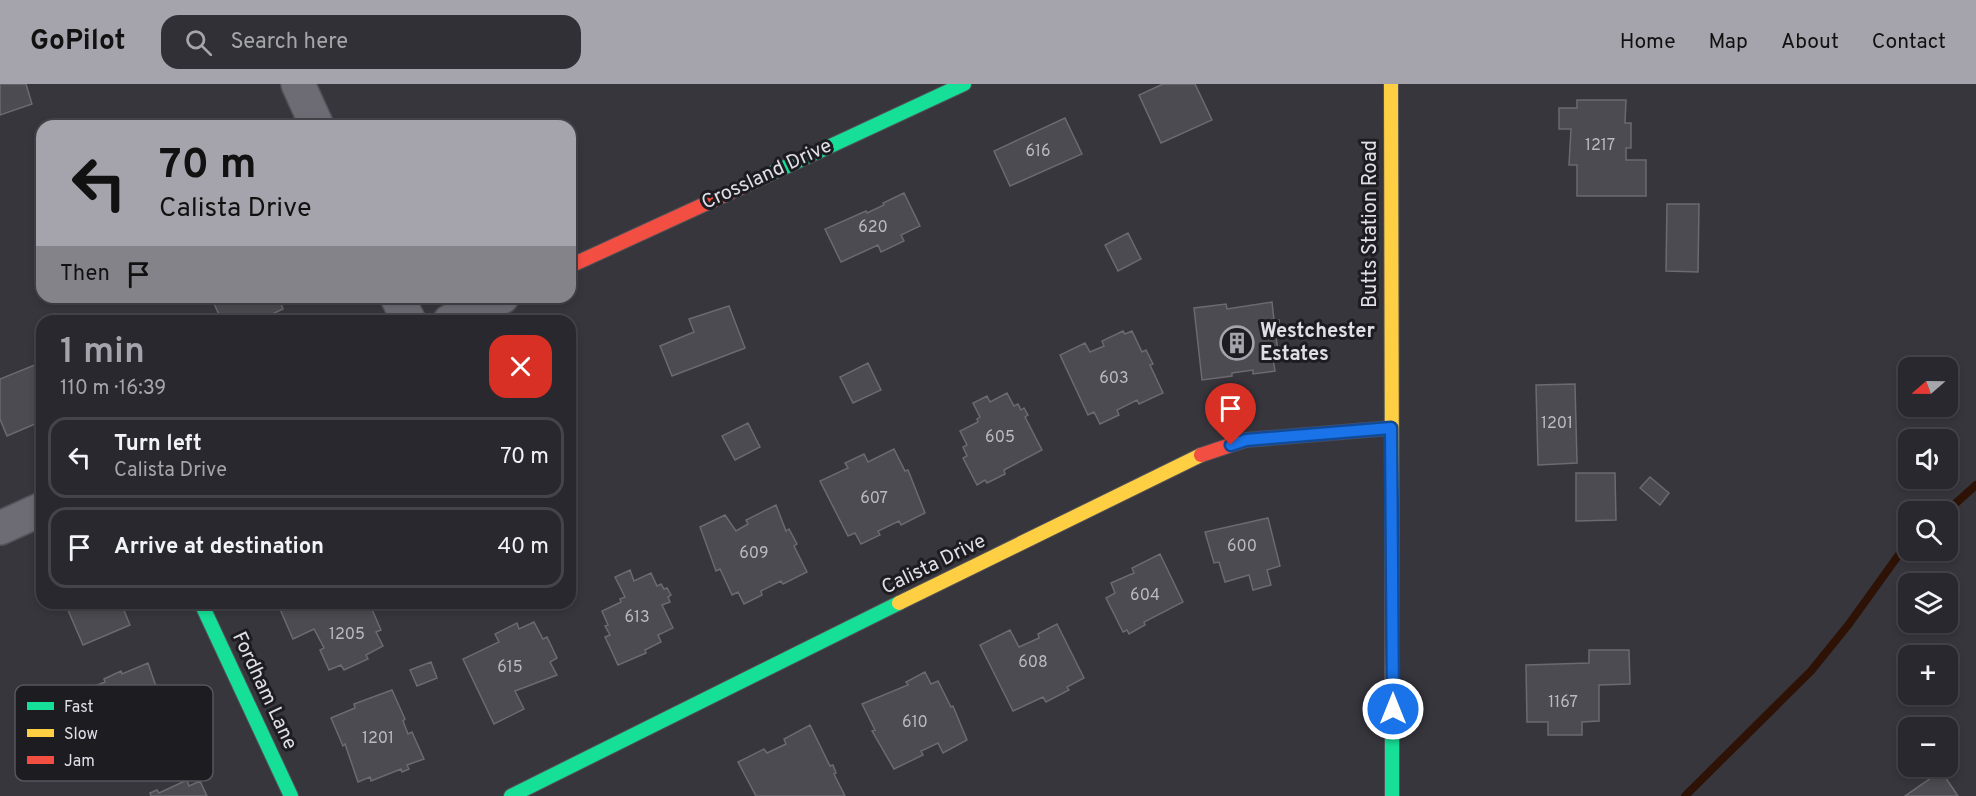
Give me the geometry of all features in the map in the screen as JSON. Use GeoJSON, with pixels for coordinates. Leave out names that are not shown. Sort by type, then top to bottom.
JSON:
{"type":"FeatureCollection","features":[{"type":"Feature","properties":{"kind":"street"},"geometry":{"type":"LineString","coordinates":[[298,84],[315,120]]}},
{"type":"Feature","properties":{"kind":"street","name":"Crossland Drive"},"geometry":{"type":"LineString","coordinates":[[576,263],[964,84]]}},
{"type":"Feature","properties":{"kind":"street","name":"Butts Station Road"},"geometry":{"type":"LineString","coordinates":[[1391,84],[1392,796]]}},
{"type":"Feature","properties":{"kind":"street"},"geometry":{"type":"LineString","coordinates":[[463,315],[489,303]]}},
{"type":"Feature","properties":{"kind":"street","name":"Calista Drive"},"geometry":{"type":"LineString","coordinates":[[528,792],[1199,455],[1246,440],[1391,428]]}},
{"type":"Feature","properties":{"kind":"street"},"geometry":{"type":"LineString","coordinates":[[0,528],[36,512]]}},
{"type":"Feature","properties":{"kind":"street","name":"Fordham Lane"},"geometry":{"type":"LineString","coordinates":[[204,609],[291,796]]}},
{"type":"Feature","properties":{"kind":"building"},"geometry":{"type":"Polygon","coordinates":[[[0,84],[26,84],[32,104],[0,115],[0,84]]]}},
{"type":"Feature","properties":{"kind":"building"},"geometry":{"type":"Polygon","coordinates":[[[1163,84],[1195,84],[1212,120],[1161,143],[1139,95],[1163,84]]]}},
{"type":"Feature","properties":{"kind":"building"},"geometry":{"type":"Polygon","coordinates":[[[1577,100],[1626,100],[1625,123],[1631,123],[1631,148],[1626,148],[1626,160],[1646,160],[1646,196],[1577,196],[1577,165],[1569,165],[1571,129],[1559,129],[1559,108],[1577,108],[1577,100]]]}},
{"type":"Feature","properties":{"kind":"building"},"geometry":{"type":"Polygon","coordinates":[[[1065,118],[1082,154],[1010,186],[994,151],[1065,118]]]}},
{"type":"Feature","properties":{"kind":"building"},"geometry":{"type":"Polygon","coordinates":[[[904,193],[920,226],[901,235],[904,241],[881,252],[878,245],[841,262],[825,229],[866,211],[867,213],[904,193]]]}},
{"type":"Feature","properties":{"kind":"building"},"geometry":{"type":"Polygon","coordinates":[[[1667,204],[1699,204],[1698,272],[1666,271],[1667,204]]]}},
{"type":"Feature","properties":{"kind":"building"},"geometry":{"type":"Polygon","coordinates":[[[1128,233],[1141,259],[1118,271],[1105,245],[1128,233]]]}},
{"type":"Feature","properties":{"kind":"building","name":"Westchester Estates"},"geometry":{"type":"Polygon","coordinates":[[[1272,302],[1274,320],[1279,320],[1280,329],[1275,330],[1279,358],[1273,359],[1275,371],[1253,374],[1253,370],[1232,373],[1232,376],[1202,380],[1194,308],[1226,304],[1227,309],[1272,302]]]}},
{"type":"Feature","properties":{"kind":"building"},"geometry":{"type":"Polygon","coordinates":[[[214,303],[283,303],[281,304],[283,309],[270,315],[219,315],[214,303]]]}},
{"type":"Feature","properties":{"kind":"building"},"geometry":{"type":"Polygon","coordinates":[[[729,306],[745,348],[672,376],[660,346],[694,332],[689,319],[729,306]]]}},
{"type":"Feature","properties":{"kind":"building"},"geometry":{"type":"Polygon","coordinates":[[[1123,331],[1125,334],[1132,331],[1142,352],[1146,350],[1163,393],[1139,404],[1137,400],[1117,410],[1119,415],[1100,424],[1094,412],[1088,415],[1060,355],[1085,343],[1090,352],[1104,346],[1102,341],[1123,331]]]}},
{"type":"Feature","properties":{"kind":"building"},"geometry":{"type":"Polygon","coordinates":[[[868,363],[881,390],[853,403],[840,377],[868,363]]]}},
{"type":"Feature","properties":{"kind":"building"},"geometry":{"type":"Polygon","coordinates":[[[36,364],[36,424],[7,436],[0,419],[0,379],[36,364]]]}},
{"type":"Feature","properties":{"kind":"building"},"geometry":{"type":"Polygon","coordinates":[[[1575,384],[1577,463],[1538,465],[1536,385],[1575,384]]]}},
{"type":"Feature","properties":{"kind":"building"},"geometry":{"type":"Polygon","coordinates":[[[1007,393],[1014,406],[1018,404],[1021,410],[1024,408],[1028,415],[1025,417],[1042,450],[1004,470],[1005,474],[977,485],[963,458],[967,456],[963,447],[967,445],[960,431],[978,422],[977,419],[980,417],[973,403],[987,396],[990,402],[1007,393]]]}},
{"type":"Feature","properties":{"kind":"building"},"geometry":{"type":"Polygon","coordinates":[[[748,423],[760,447],[735,460],[722,436],[748,423]]]}},
{"type":"Feature","properties":{"kind":"building"},"geometry":{"type":"Polygon","coordinates":[[[894,449],[905,471],[908,470],[925,513],[901,525],[899,521],[878,531],[880,535],[861,544],[855,533],[848,536],[820,481],[848,468],[845,463],[864,454],[868,462],[894,449]]]}},
{"type":"Feature","properties":{"kind":"building"},"geometry":{"type":"Polygon","coordinates":[[[1576,473],[1615,473],[1616,520],[1576,521],[1576,473]]]}},
{"type":"Feature","properties":{"kind":"building"},"geometry":{"type":"Polygon","coordinates":[[[1650,477],[1669,493],[1660,505],[1640,488],[1650,477]]]}},
{"type":"Feature","properties":{"kind":"building"},"geometry":{"type":"Polygon","coordinates":[[[776,505],[786,531],[789,529],[797,544],[794,546],[807,572],[783,584],[781,581],[761,591],[762,595],[744,604],[738,592],[732,595],[720,569],[716,571],[700,527],[725,515],[736,531],[748,524],[746,520],[776,505]]]}},
{"type":"Feature","properties":{"kind":"building"},"geometry":{"type":"Polygon","coordinates":[[[1268,518],[1280,566],[1267,570],[1271,585],[1253,590],[1249,575],[1225,582],[1219,562],[1214,563],[1205,532],[1268,518]]]}},
{"type":"Feature","properties":{"kind":"building"},"geometry":{"type":"Polygon","coordinates":[[[1160,554],[1183,602],[1144,622],[1145,625],[1129,634],[1127,630],[1123,632],[1106,598],[1115,593],[1111,583],[1134,573],[1132,568],[1160,554]]]}},
{"type":"Feature","properties":{"kind":"building"},"geometry":{"type":"Polygon","coordinates":[[[630,570],[634,581],[651,573],[657,586],[661,584],[664,589],[667,588],[671,595],[668,597],[670,602],[662,605],[673,628],[658,635],[661,642],[645,650],[646,653],[618,665],[605,637],[610,635],[605,626],[608,625],[602,611],[621,602],[620,599],[625,597],[615,577],[630,570]]]}},
{"type":"Feature","properties":{"kind":"building"},"geometry":{"type":"Polygon","coordinates":[[[68,609],[123,609],[130,625],[83,645],[68,609]]]}},
{"type":"Feature","properties":{"kind":"building"},"geometry":{"type":"Polygon","coordinates":[[[280,609],[372,609],[381,630],[376,632],[383,646],[366,655],[368,659],[344,670],[341,665],[329,670],[320,650],[324,648],[314,629],[293,639],[280,609]]]}},
{"type":"Feature","properties":{"kind":"building"},"geometry":{"type":"Polygon","coordinates":[[[534,622],[543,639],[547,637],[557,658],[550,662],[557,675],[515,691],[524,709],[494,724],[463,659],[499,642],[495,634],[517,623],[519,629],[534,622]]]}},
{"type":"Feature","properties":{"kind":"building"},"geometry":{"type":"Polygon","coordinates":[[[1057,624],[1084,678],[1067,687],[1069,690],[1046,702],[1043,697],[1013,711],[980,645],[1010,630],[1019,647],[1039,638],[1038,634],[1057,624]]]}},
{"type":"Feature","properties":{"kind":"building"},"geometry":{"type":"Polygon","coordinates":[[[1589,650],[1629,650],[1630,684],[1599,685],[1599,721],[1582,722],[1582,735],[1548,735],[1548,722],[1527,722],[1526,665],[1589,663],[1589,650]]]}},
{"type":"Feature","properties":{"kind":"building"},"geometry":{"type":"Polygon","coordinates":[[[431,662],[437,678],[417,686],[410,670],[431,662]]]}},
{"type":"Feature","properties":{"kind":"building"},"geometry":{"type":"Polygon","coordinates":[[[148,663],[155,685],[98,685],[105,682],[104,679],[121,671],[122,674],[148,663]]]}},
{"type":"Feature","properties":{"kind":"building"},"geometry":{"type":"Polygon","coordinates":[[[925,672],[931,684],[938,681],[951,707],[953,706],[967,740],[943,753],[938,743],[921,751],[923,755],[894,769],[872,731],[875,730],[862,704],[908,685],[906,682],[925,672]]]}},
{"type":"Feature","properties":{"kind":"building"},"geometry":{"type":"Polygon","coordinates":[[[392,690],[405,719],[403,721],[408,734],[412,732],[424,759],[407,765],[409,769],[402,772],[401,769],[371,781],[370,777],[358,782],[345,744],[343,746],[331,718],[355,708],[354,704],[392,690]]]}},
{"type":"Feature","properties":{"kind":"building"},"geometry":{"type":"Polygon","coordinates":[[[810,725],[830,766],[833,765],[836,773],[834,774],[845,796],[756,796],[738,762],[764,749],[767,753],[786,744],[784,739],[810,725]]]}},
{"type":"Feature","properties":{"kind":"building"},"geometry":{"type":"Polygon","coordinates":[[[1932,777],[1945,777],[1958,796],[1905,796],[1932,777]]]}},
{"type":"Feature","properties":{"kind":"building"},"geometry":{"type":"Polygon","coordinates":[[[185,781],[187,781],[189,786],[200,781],[207,796],[151,796],[150,793],[157,790],[159,793],[185,781]]]}},
{"type":"Feature","properties":{"kind":"waterway"},"geometry":{"type":"LineString","coordinates":[[1958,501],[1976,485]]}},
{"type":"Feature","properties":{"kind":"waterway"},"geometry":{"type":"LineString","coordinates":[[1685,796],[1811,671],[1849,624],[1898,556]]}},
{"type":"Feature","properties":{"kind":"traffic: fast"},"geometry":{"type":"LineString","coordinates":[[766,176],[964,84]]}},
{"type":"Feature","properties":{"kind":"traffic: fast"},"geometry":{"type":"LineString","coordinates":[[1392,523],[1392,796]]}},
{"type":"Feature","properties":{"kind":"traffic: fast"},"geometry":{"type":"LineString","coordinates":[[511,796],[899,603]]}},
{"type":"Feature","properties":{"kind":"traffic: fast"},"geometry":{"type":"LineString","coordinates":[[204,609],[291,796]]}},
{"type":"Feature","properties":{"kind":"traffic: slow"},"geometry":{"type":"LineString","coordinates":[[1391,84],[1392,523]]}},
{"type":"Feature","properties":{"kind":"traffic: slow"},"geometry":{"type":"LineString","coordinates":[[899,603],[1201,455]]}},
{"type":"Feature","properties":{"kind":"traffic: jam"},"geometry":{"type":"LineString","coordinates":[[576,263],[766,176]]}},
{"type":"Feature","properties":{"kind":"traffic: jam"},"geometry":{"type":"LineString","coordinates":[[1201,455],[1246,440],[1391,428]]}},
{"type":"Feature","properties":{"kind":"place","name":"Westchester Estates"},"geometry":{"type":"Point","coordinates":[1237,343]}},
{"type":"Feature","properties":{"kind":"route"},"geometry":{"type":"LineString","coordinates":[[1231,445],[1246,440],[1391,428],[1393,709]]}}]}
